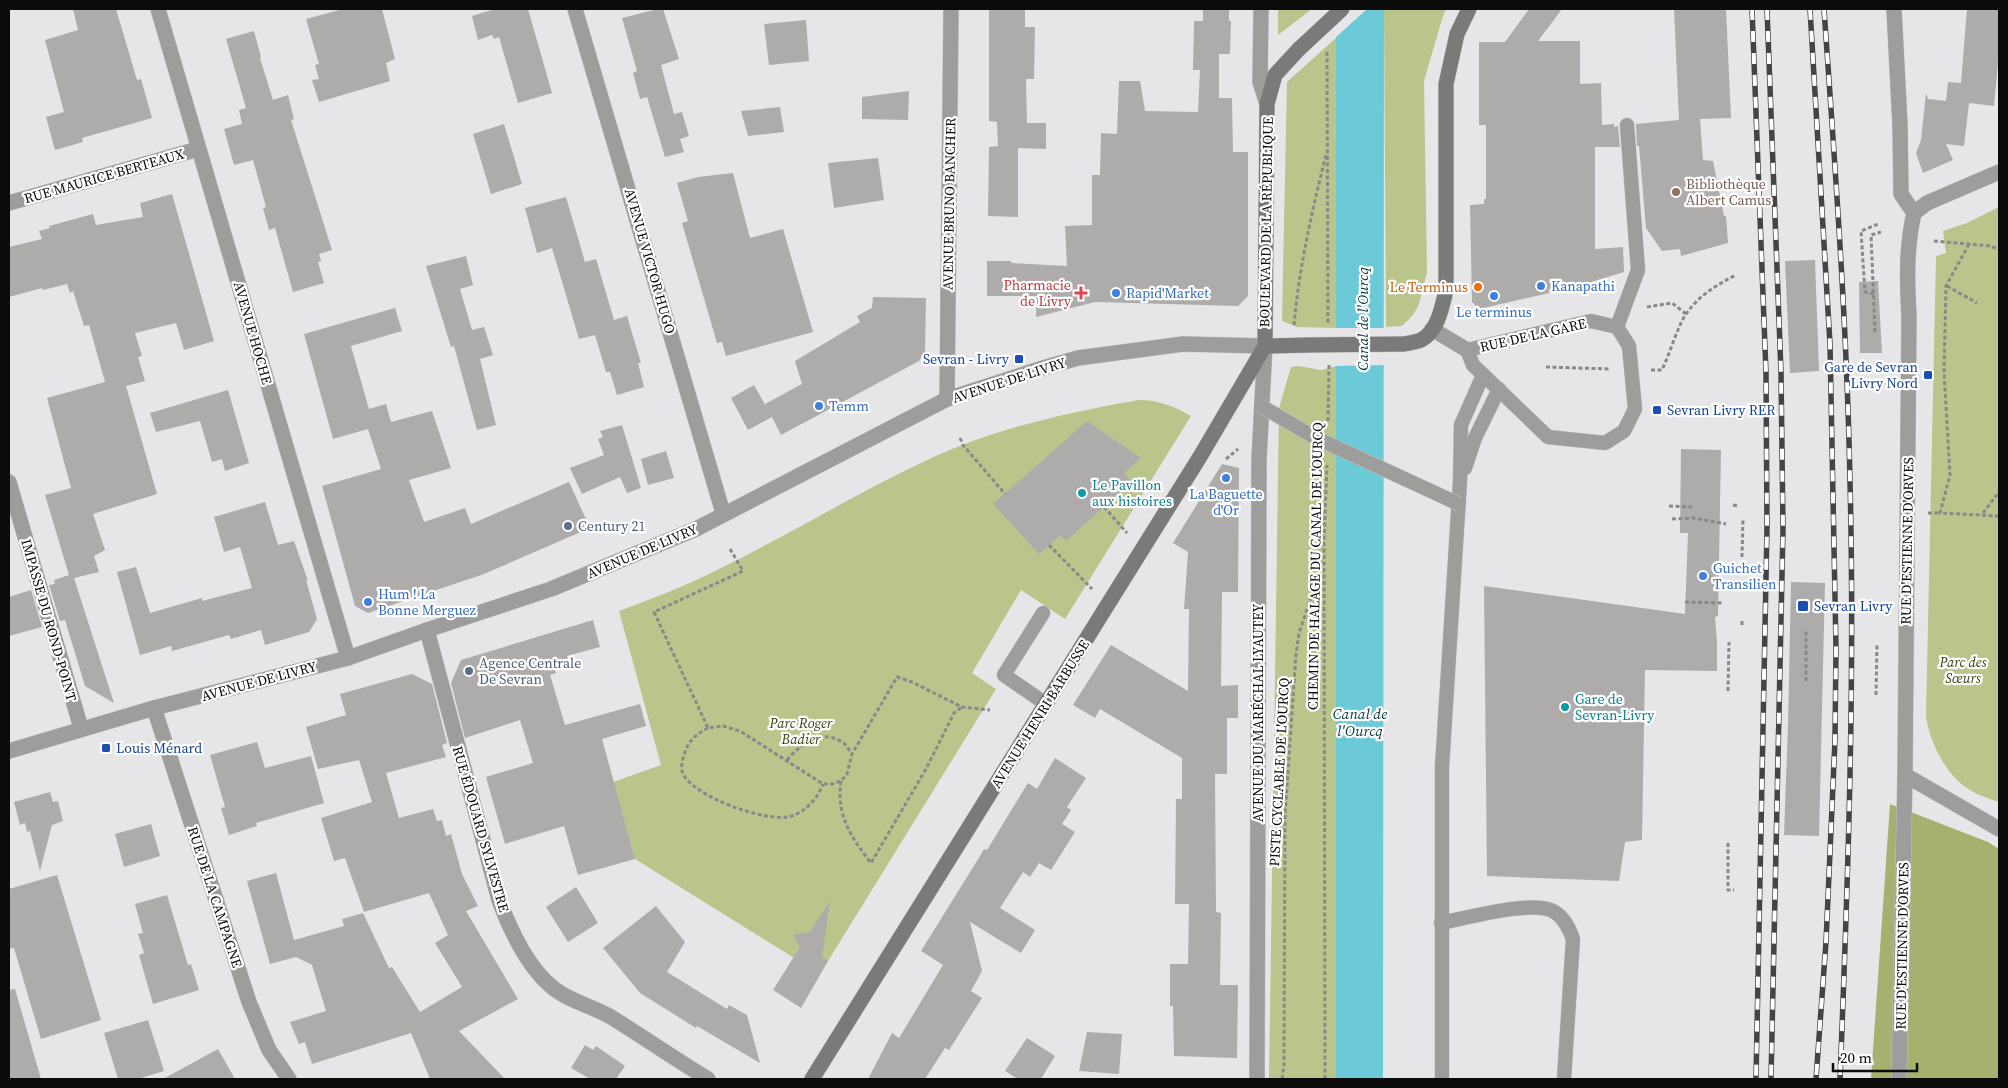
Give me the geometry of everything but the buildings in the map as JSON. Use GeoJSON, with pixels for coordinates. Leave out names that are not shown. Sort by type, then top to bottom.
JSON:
{"type":"FeatureCollection","features":[{"type":"Feature","properties":{"kind":"main road"},"geometry":{"type":"LineString","coordinates":[[1267,104],[1275,75],[1299,49],[1342,9]]}},
{"type":"Feature","properties":{"kind":"main road"},"geometry":{"type":"LineString","coordinates":[[1264,346],[1404,344],[1421,340],[1432,329],[1440,314],[1446,290],[1446,84],[1457,34],[1469,9]]}},
{"type":"Feature","properties":{"kind":"main road","name":"BOULEVARD DE LA RÉPUBLIQUE"},"geometry":{"type":"LineString","coordinates":[[1264,346],[1267,104]]}},
{"type":"Feature","properties":{"kind":"main road","name":"AVENUE HENRI BARBUSSE"},"geometry":{"type":"LineString","coordinates":[[812,1079],[1201,455],[1264,346]]}},
{"type":"Feature","properties":{"kind":"street","name":"AVENUE HOCHE"},"geometry":{"type":"LineString","coordinates":[[158,9],[348,658]]}},
{"type":"Feature","properties":{"kind":"street","name":"AVENUE VICTOR HUGO"},"geometry":{"type":"LineString","coordinates":[[576,9],[723,514]]}},
{"type":"Feature","properties":{"kind":"street","name":"AVENUE BRUNO BANCHER"},"geometry":{"type":"LineString","coordinates":[[947,399],[951,9]]}},
{"type":"Feature","properties":{"kind":"street","name":"BOULEVARD DE LA RÉPUBLIQUE"},"geometry":{"type":"LineString","coordinates":[[1261,9],[1260,82],[1267,104]]}},
{"type":"Feature","properties":{"kind":"street"},"geometry":{"type":"LineString","coordinates":[[1894,9],[1900,125],[1901,194],[1914,213],[1928,203],[1999,172]]}},
{"type":"Feature","properties":{"kind":"street","name":"RUE MAURICE BERTEAUX"},"geometry":{"type":"LineString","coordinates":[[9,203],[198,149]]}},
{"type":"Feature","properties":{"kind":"street","name":"RUE D'ESTIENNE D'ORVES"},"geometry":{"type":"LineString","coordinates":[[1899,1079],[1905,775],[1909,326],[1906,276],[1914,213]]}},
{"type":"Feature","properties":{"kind":"street","name":"RUE DE LA GARE"},"geometry":{"type":"LineString","coordinates":[[1432,329],[1467,350]]}},
{"type":"Feature","properties":{"kind":"street","name":"AVENUE DE LIVRY"},"geometry":{"type":"LineString","coordinates":[[9,751],[154,708],[348,658],[551,589],[696,529],[947,399],[1078,358],[1183,344],[1264,346]]}},
{"type":"Feature","properties":{"kind":"street","name":"AVENUE DU MARÉCHAL LYAUTEY"},"geometry":{"type":"LineString","coordinates":[[1257,1079],[1259,459],[1264,346]]}},
{"type":"Feature","properties":{"kind":"street","name":"IMPASSE DU ROND-POINT"},"geometry":{"type":"LineString","coordinates":[[9,482],[82,728]]}},
{"type":"Feature","properties":{"kind":"street","name":"RUE ÉDOUARD SYLVESTRE"},"geometry":{"type":"LineString","coordinates":[[427,630],[499,900],[510,929],[522,951],[540,974],[560,993],[608,1016],[708,1079]]}},
{"type":"Feature","properties":{"kind":"street","name":"RUE DE LA CAMPAGNE"},"geometry":{"type":"LineString","coordinates":[[154,708],[249,1002],[269,1050],[289,1079]]}},
{"type":"Feature","properties":{"kind":"street"},"geometry":{"type":"LineString","coordinates":[[1905,775],[1999,829]]}},
{"type":"Feature","properties":{"kind":"lane"},"geometry":{"type":"LineString","coordinates":[[1617,327],[1638,270],[1627,125]]}},
{"type":"Feature","properties":{"kind":"lane","name":"RUE DE LA GARE"},"geometry":{"type":"LineString","coordinates":[[1591,321],[1617,327],[1629,346],[1635,409],[1624,431],[1606,443],[1548,437],[1473,365],[1467,350],[1591,321]]}},
{"type":"Feature","properties":{"kind":"lane"},"geometry":{"type":"LineString","coordinates":[[1442,1079],[1442,766],[1459,504],[1461,424],[1483,375]]}},
{"type":"Feature","properties":{"kind":"lane"},"geometry":{"type":"LineString","coordinates":[[1460,481],[1475,438],[1499,389]]}},
{"type":"Feature","properties":{"kind":"lane"},"geometry":{"type":"LineString","coordinates":[[1262,406],[1314,437],[1459,504]]}},
{"type":"Feature","properties":{"kind":"lane"},"geometry":{"type":"LineString","coordinates":[[1043,613],[1004,675],[1046,704]]}},
{"type":"Feature","properties":{"kind":"lane"},"geometry":{"type":"LineString","coordinates":[[1442,924],[1526,907],[1552,911],[1567,924],[1573,939],[1564,1079]]}},
{"type":"Feature","properties":{"kind":"path"},"geometry":{"type":"LineString","coordinates":[[1327,54],[1328,332]]}},
{"type":"Feature","properties":{"kind":"path"},"geometry":{"type":"LineString","coordinates":[[1296,302],[1315,198],[1327,148]]}},
{"type":"Feature","properties":{"kind":"path"},"geometry":{"type":"LineString","coordinates":[[1874,294],[1865,292],[1862,231],[1878,224]]}},
{"type":"Feature","properties":{"kind":"path"},"geometry":{"type":"LineString","coordinates":[[1875,332],[1870,235],[1881,232]]}},
{"type":"Feature","properties":{"kind":"path"},"geometry":{"type":"LineString","coordinates":[[1934,241],[1991,246],[1999,250]]}},
{"type":"Feature","properties":{"kind":"path"},"geometry":{"type":"LineString","coordinates":[[1940,513],[1950,475],[1944,372],[1946,286],[1969,244]]}},
{"type":"Feature","properties":{"kind":"path"},"geometry":{"type":"LineString","coordinates":[[1674,343],[1686,314],[1715,286],[1736,275]]}},
{"type":"Feature","properties":{"kind":"path"},"geometry":{"type":"LineString","coordinates":[[1946,286],[1977,303]]}},
{"type":"Feature","properties":{"kind":"path"},"geometry":{"type":"LineString","coordinates":[[1647,308],[1672,303],[1686,314]]}},
{"type":"Feature","properties":{"kind":"path","name":"CHEMIN DE HALAGE DU CANAL DE L'OURCQ"},"geometry":{"type":"LineString","coordinates":[[1328,424],[1329,361]]}},
{"type":"Feature","properties":{"kind":"path"},"geometry":{"type":"LineString","coordinates":[[960,438],[963,445],[1005,494]]}},
{"type":"Feature","properties":{"kind":"path","name":"CHEMIN DE HALAGE DU CANAL DE L'OURCQ"},"geometry":{"type":"LineString","coordinates":[[1325,1079],[1324,560],[1327,461]]}},
{"type":"Feature","properties":{"kind":"path"},"geometry":{"type":"LineString","coordinates":[[1983,514],[1999,492]]}},
{"type":"Feature","properties":{"kind":"path"},"geometry":{"type":"LineString","coordinates":[[1669,506],[1692,508]]}},
{"type":"Feature","properties":{"kind":"path"},"geometry":{"type":"LineString","coordinates":[[1733,506],[1738,506]]}},
{"type":"Feature","properties":{"kind":"path"},"geometry":{"type":"LineString","coordinates":[[1104,507],[1128,533]]}},
{"type":"Feature","properties":{"kind":"path"},"geometry":{"type":"LineString","coordinates":[[1926,513],[1999,516]]}},
{"type":"Feature","properties":{"kind":"path"},"geometry":{"type":"LineString","coordinates":[[1672,519],[1693,518],[1726,524]]}},
{"type":"Feature","properties":{"kind":"path"},"geometry":{"type":"LineString","coordinates":[[1742,557],[1743,519]]}},
{"type":"Feature","properties":{"kind":"path"},"geometry":{"type":"LineString","coordinates":[[1049,545],[1093,589]]}},
{"type":"Feature","properties":{"kind":"path"},"geometry":{"type":"LineString","coordinates":[[708,728],[654,612],[742,571],[730,549]]}},
{"type":"Feature","properties":{"kind":"path","name":"PISTE CYCLABLE DE L'OURCQ"},"geometry":{"type":"LineString","coordinates":[[1282,1079],[1284,1066],[1285,816],[1296,654],[1299,633],[1324,560]]}},
{"type":"Feature","properties":{"kind":"path"},"geometry":{"type":"LineString","coordinates":[[1686,602],[1723,602]]}},
{"type":"Feature","properties":{"kind":"path"},"geometry":{"type":"LineString","coordinates":[[1806,630],[1806,681]]}},
{"type":"Feature","properties":{"kind":"path"},"geometry":{"type":"LineString","coordinates":[[1728,691],[1729,642]]}},
{"type":"Feature","properties":{"kind":"path"},"geometry":{"type":"LineString","coordinates":[[1876,695],[1877,644]]}},
{"type":"Feature","properties":{"kind":"path"},"geometry":{"type":"LineString","coordinates":[[962,707],[954,713],[926,769],[871,863],[845,823],[840,805],[841,781],[850,767],[852,754],[897,677],[912,682],[962,707],[990,710]]}},
{"type":"Feature","properties":{"kind":"path"},"geometry":{"type":"LineString","coordinates":[[823,784],[820,793],[812,802],[802,811],[790,817],[758,815],[704,793],[692,785],[682,772],[682,760],[687,746],[696,734],[708,728],[723,726],[740,731],[823,784],[841,781]]}},
{"type":"Feature","properties":{"kind":"path"},"geometry":{"type":"LineString","coordinates":[[787,760],[796,750],[818,738],[830,738],[842,742],[852,754]]}},
{"type":"Feature","properties":{"kind":"path"},"geometry":{"type":"LineString","coordinates":[[1728,843],[1728,890],[1734,890]]}},
{"type":"Feature","properties":{"kind":"green space"},"geometry":{"type":"Polygon","coordinates":[[[1278,9],[1312,9],[1278,35],[1278,9]]]}},
{"type":"Feature","properties":{"kind":"green space"},"geometry":{"type":"Polygon","coordinates":[[[1384,9],[1446,9],[1424,81],[1427,272],[1419,304],[1413,315],[1402,326],[1386,327],[1384,9]]]}},
{"type":"Feature","properties":{"kind":"green space"},"geometry":{"type":"Polygon","coordinates":[[[1337,37],[1337,328],[1297,327],[1282,321],[1287,82],[1337,37]]]}},
{"type":"Feature","properties":{"kind":"green space","name":"Parc des Sœurs"},"geometry":{"type":"Polygon","coordinates":[[[1999,207],[1999,802],[1968,789],[1950,772],[1934,745],[1926,716],[1936,256],[1946,253],[1943,231],[1967,223],[1999,207]]]}},
{"type":"Feature","properties":{"kind":"green space"},"geometry":{"type":"Polygon","coordinates":[[[1299,366],[1321,370],[1337,366],[1336,1079],[1269,1079],[1279,408],[1291,367],[1299,366]]]}},
{"type":"Feature","properties":{"kind":"green space","name":"Parc Roger Badier"},"geometry":{"type":"Polygon","coordinates":[[[1139,400],[1166,404],[1191,416],[1065,619],[1021,590],[972,673],[996,689],[820,974],[635,859],[613,782],[661,765],[619,611],[679,588],[713,572],[891,478],[974,440],[1044,420],[1139,400]]]}},
{"type":"Feature","properties":{"kind":"green space"},"geometry":{"type":"Polygon","coordinates":[[[1890,804],[1988,842],[1999,849],[1999,1079],[1871,1079],[1890,804]]]}},
{"type":"Feature","properties":{"kind":"water","name":"Canal de l'Ourcq"},"geometry":{"type":"Polygon","coordinates":[[[1336,9],[1384,9],[1383,1079],[1336,1079],[1336,9]]]}},
{"type":"Feature","properties":{"kind":"pier"},"geometry":{"type":"Polygon","coordinates":[[[1334,9],[1367,9],[1334,39],[1334,9]]]}},
{"type":"Feature","properties":{"kind":"pier"},"geometry":{"type":"Polygon","coordinates":[[[1335,328],[1386,328],[1386,365],[1335,366],[1335,328]]]}},
{"type":"Feature","properties":{"kind":"railway"},"geometry":{"type":"LineString","coordinates":[[1752,9],[1766,373],[1767,528],[1756,1079]]}},
{"type":"Feature","properties":{"kind":"railway"},"geometry":{"type":"LineString","coordinates":[[1767,9],[1781,372],[1783,529],[1771,1079]]}},
{"type":"Feature","properties":{"kind":"railway"},"geometry":{"type":"LineString","coordinates":[[1810,9],[1830,344],[1836,648],[1835,740],[1826,942],[1816,1079]]}},
{"type":"Feature","properties":{"kind":"railway"},"geometry":{"type":"LineString","coordinates":[[1824,9],[1843,304],[1851,557],[1850,780],[1840,1079]]}},
{"type":"Feature","properties":{"kind":"place","name":"Bibliothèque Albert Camus"},"geometry":{"type":"Point","coordinates":[1676,192]}},
{"type":"Feature","properties":{"kind":"place","name":"Kanapathi"},"geometry":{"type":"Point","coordinates":[1541,286]}},
{"type":"Feature","properties":{"kind":"place","name":"Le Terminus"},"geometry":{"type":"Point","coordinates":[1478,287]}},
{"type":"Feature","properties":{"kind":"place","name":"Pharmacie de Livry"},"geometry":{"type":"Point","coordinates":[1081,293]}},
{"type":"Feature","properties":{"kind":"place","name":"Rapid'Market"},"geometry":{"type":"Point","coordinates":[1116,293]}},
{"type":"Feature","properties":{"kind":"place","name":"Le terminus"},"geometry":{"type":"Point","coordinates":[1494,296]}},
{"type":"Feature","properties":{"kind":"place","name":"Sevran - Livry"},"geometry":{"type":"Point","coordinates":[1019,359]}},
{"type":"Feature","properties":{"kind":"place","name":"Gare de Sevran Livry Nord"},"geometry":{"type":"Point","coordinates":[1928,375]}},
{"type":"Feature","properties":{"kind":"place","name":"Temm"},"geometry":{"type":"Point","coordinates":[819,406]}},
{"type":"Feature","properties":{"kind":"place","name":"Sevran Livry RER"},"geometry":{"type":"Point","coordinates":[1657,410]}},
{"type":"Feature","properties":{"kind":"place","name":"La Baguette d'Or"},"geometry":{"type":"Point","coordinates":[1226,478]}},
{"type":"Feature","properties":{"kind":"place","name":"Le Pavillon aux histoires"},"geometry":{"type":"Point","coordinates":[1082,493]}},
{"type":"Feature","properties":{"kind":"place","name":"Century 21"},"geometry":{"type":"Point","coordinates":[568,526]}},
{"type":"Feature","properties":{"kind":"place","name":"Guichet Transilien"},"geometry":{"type":"Point","coordinates":[1703,576]}},
{"type":"Feature","properties":{"kind":"place","name":"Hum ! La Bonne Merguez"},"geometry":{"type":"Point","coordinates":[368,602]}},
{"type":"Feature","properties":{"kind":"place","name":"Sevran Livry"},"geometry":{"type":"Point","coordinates":[1803,606]}},
{"type":"Feature","properties":{"kind":"place","name":"Agence Centrale De Sevran"},"geometry":{"type":"Point","coordinates":[469,671]}},
{"type":"Feature","properties":{"kind":"place","name":"Gare de Sevran-Livry"},"geometry":{"type":"Point","coordinates":[1565,707]}},
{"type":"Feature","properties":{"kind":"place","name":"Louis Ménard"},"geometry":{"type":"Point","coordinates":[106,748]}}]}
